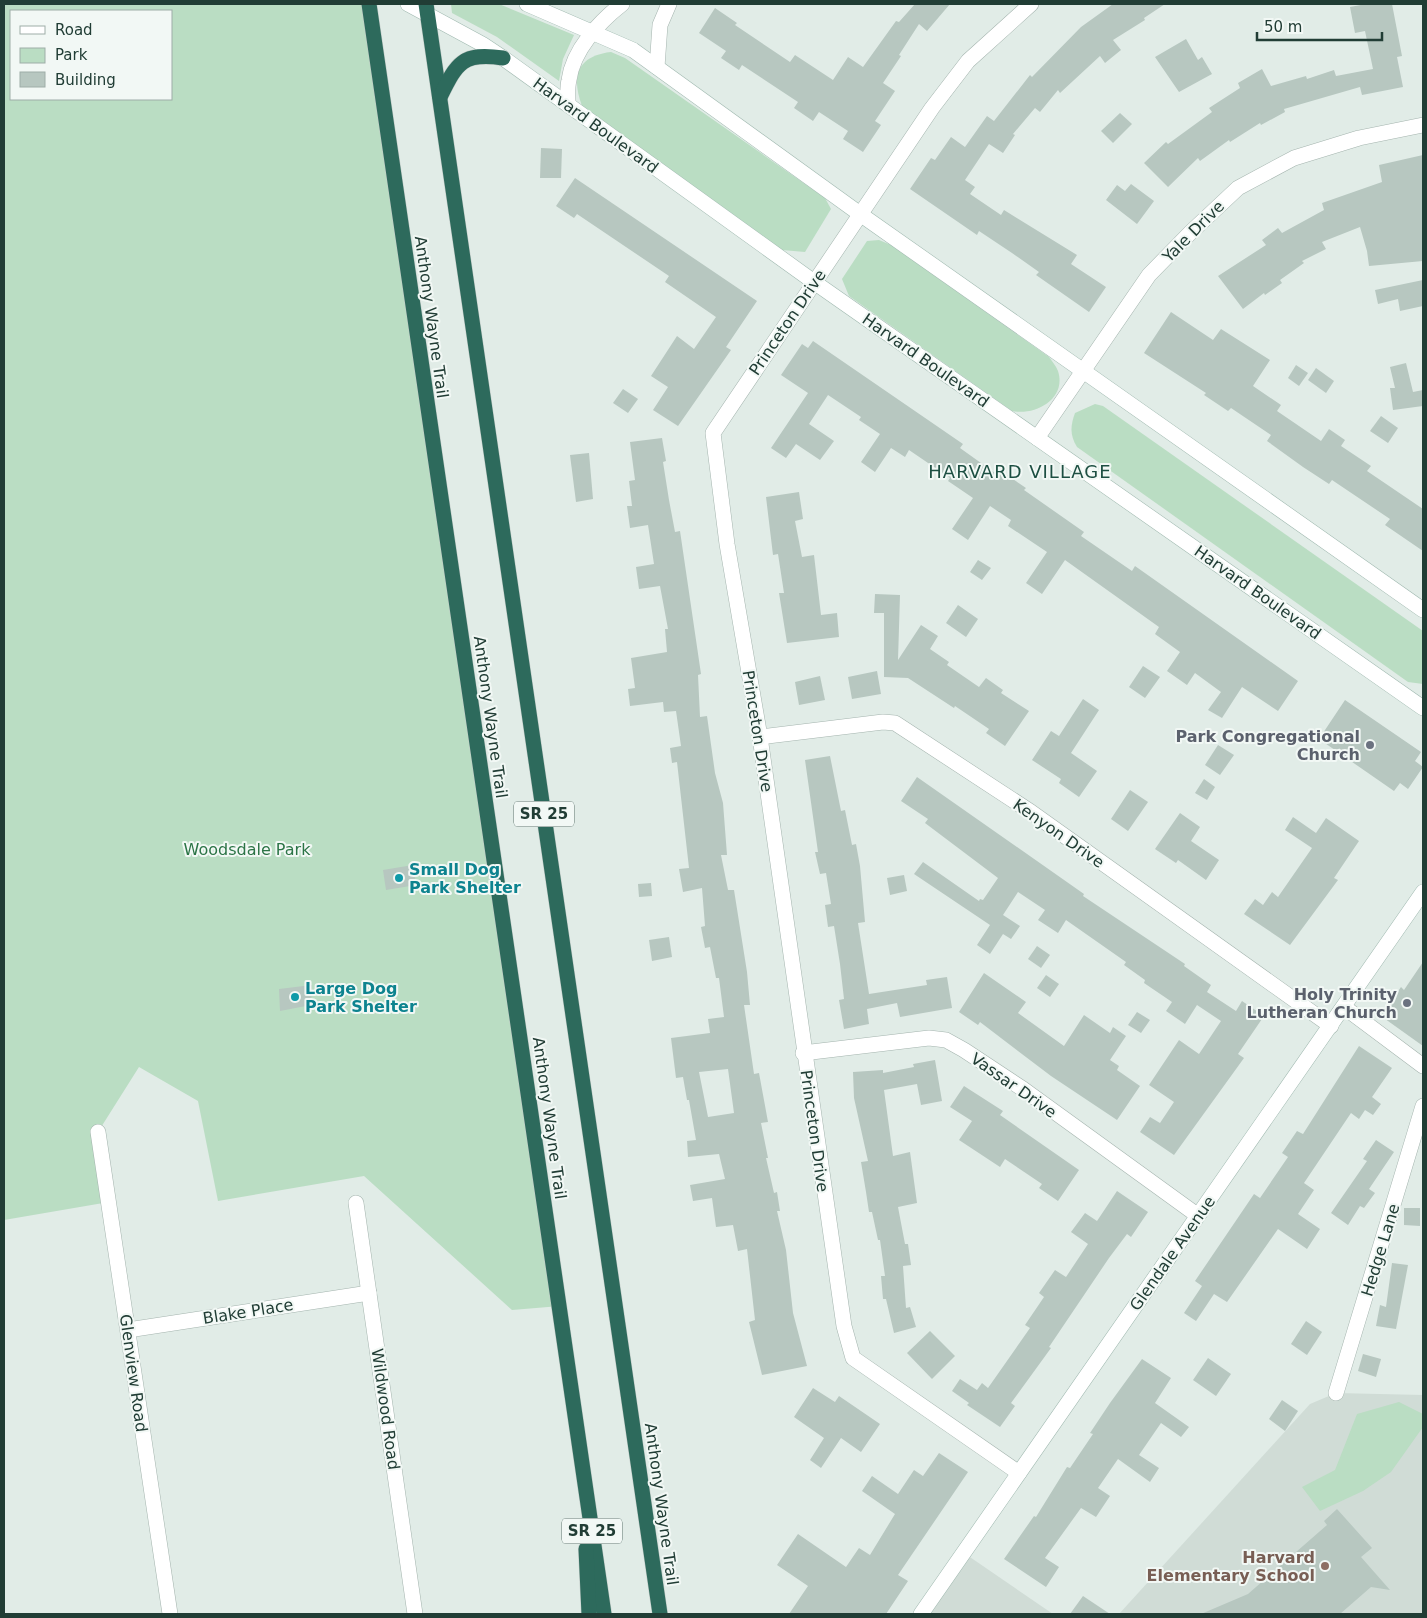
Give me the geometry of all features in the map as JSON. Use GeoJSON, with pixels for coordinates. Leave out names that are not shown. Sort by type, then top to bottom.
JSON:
{"type":"FeatureCollection","features":[{"type":"Feature","properties":{"kind":"highway","name":"Anthony Wayne Trail"},"geometry":{"type":"LineString","coordinates":[[368,4],[580,1448],[600,1613]]}},
{"type":"Feature","properties":{"kind":"highway","name":"Anthony Wayne Trail"},"geometry":{"type":"LineString","coordinates":[[426,7],[660,1614]]}},
{"type":"Feature","properties":{"kind":"highway"},"geometry":{"type":"LineString","coordinates":[[440,97],[454,69],[469,57],[478,55],[503,58]]}},
{"type":"Feature","properties":{"kind":"street","name":"Harvard Boulevard"},"geometry":{"type":"LineString","coordinates":[[408,4],[426,7],[503,58],[814,282],[1037,438],[1416,698],[1423,708]]}},
{"type":"Feature","properties":{"kind":"street"},"geometry":{"type":"LineString","coordinates":[[527,4],[633,50],[860,214],[1423,610]]}},
{"type":"Feature","properties":{"kind":"street"},"geometry":{"type":"LineString","coordinates":[[568,104],[568,79],[577,58],[592,32],[622,4]]}},
{"type":"Feature","properties":{"kind":"street"},"geometry":{"type":"LineString","coordinates":[[656,67],[660,25],[669,4]]}},
{"type":"Feature","properties":{"kind":"street","name":"Princeton Drive"},"geometry":{"type":"LineString","coordinates":[[1019,1473],[916,1403],[850,1354],[844,1326],[803,1053],[760,737],[727,544],[713,432],[932,108],[968,61],[1032,4]]}},
{"type":"Feature","properties":{"kind":"street","name":"Yale Drive"},"geometry":{"type":"LineString","coordinates":[[1037,438],[1149,275],[1238,188],[1294,158],[1359,138],[1423,125]]}},
{"type":"Feature","properties":{"kind":"street","name":"Kenyon Drive"},"geometry":{"type":"LineString","coordinates":[[760,737],[883,722],[895,723],[1031,812],[1330,1026]]}},
{"type":"Feature","properties":{"kind":"street","name":"Glendale Avenue"},"geometry":{"type":"LineString","coordinates":[[921,1614],[1423,892]]}},
{"type":"Feature","properties":{"kind":"street"},"geometry":{"type":"LineString","coordinates":[[1344,1007],[1423,1066]]}},
{"type":"Feature","properties":{"kind":"street","name":"Vassar Drive"},"geometry":{"type":"LineString","coordinates":[[803,1053],[929,1038],[946,1040],[1022,1089],[1198,1216]]}},
{"type":"Feature","properties":{"kind":"street","name":"Hedge Lane"},"geometry":{"type":"LineString","coordinates":[[1336,1393],[1423,1106]]}},
{"type":"Feature","properties":{"kind":"street","name":"Glenview Road"},"geometry":{"type":"LineString","coordinates":[[98,1132],[170,1614]]}},
{"type":"Feature","properties":{"kind":"street","name":"Wildwood Road"},"geometry":{"type":"LineString","coordinates":[[356,1203],[415,1614]]}},
{"type":"Feature","properties":{"kind":"street","name":"Blake Place"},"geometry":{"type":"LineString","coordinates":[[128,1330],[369,1293]]}},
{"type":"Feature","properties":{"kind":"shaded area"},"geometry":{"type":"Polygon","coordinates":[[[1336,1393],[1423,1395],[1423,1614],[1119,1614],[1310,1404],[1336,1393]]]}},
{"type":"Feature","properties":{"kind":"shaded area"},"geometry":{"type":"Polygon","coordinates":[[[964,1553],[1053,1614],[921,1614],[964,1553]]]}},
{"type":"Feature","properties":{"kind":"green space","name":"Woodsdale Park"},"geometry":{"type":"Polygon","coordinates":[[[4,4],[369,4],[560,1306],[512,1310],[364,1176],[218,1201],[198,1101],[139,1067],[98,1132],[109,1202],[4,1220],[4,4]]]}},
{"type":"Feature","properties":{"kind":"green space"},"geometry":{"type":"Polygon","coordinates":[[[451,4],[499,4],[574,35],[563,59],[559,81],[497,37],[452,13],[451,4]]]}},
{"type":"Feature","properties":{"kind":"green space"},"geometry":{"type":"Polygon","coordinates":[[[611,52],[625,58],[825,198],[831,209],[805,252],[782,250],[582,106],[577,85],[580,69],[591,58],[611,52]]]}},
{"type":"Feature","properties":{"kind":"green space"},"geometry":{"type":"Polygon","coordinates":[[[879,240],[891,245],[1049,357],[1058,371],[1060,381],[1058,390],[1053,397],[1039,408],[1021,412],[1012,411],[849,296],[842,279],[867,241],[879,240]]]}},
{"type":"Feature","properties":{"kind":"green space"},"geometry":{"type":"Polygon","coordinates":[[[1095,404],[1103,406],[1423,631],[1423,684],[1408,682],[1077,447],[1072,431],[1075,413],[1095,404]]]}},
{"type":"Feature","properties":{"kind":"green space"},"geometry":{"type":"Polygon","coordinates":[[[1399,1402],[1423,1414],[1423,1427],[1391,1472],[1363,1491],[1320,1511],[1302,1487],[1335,1470],[1357,1414],[1399,1402]]]}},
{"type":"Feature","properties":{"kind":"building"},"geometry":{"type":"Polygon","coordinates":[[[915,4],[950,4],[927,31],[919,24],[899,55],[901,56],[883,83],[895,91],[875,121],[881,125],[863,152],[843,139],[848,131],[819,112],[813,121],[794,108],[798,102],[742,65],[739,70],[721,58],[726,51],[699,33],[715,8],[737,23],[735,25],[790,62],[795,55],[833,80],[848,57],[863,67],[896,21],[899,22],[915,4]]]}},
{"type":"Feature","properties":{"kind":"building"},"geometry":{"type":"Polygon","coordinates":[[[1113,4],[1165,4],[1144,18],[1145,20],[1113,40],[1121,50],[1105,63],[1100,56],[1060,93],[1058,90],[1040,112],[1035,108],[1013,134],[1015,135],[1003,153],[989,144],[965,180],[975,187],[970,194],[1001,215],[1004,210],[1077,255],[1071,264],[1106,287],[1089,312],[1036,275],[1039,272],[1012,253],[979,231],[977,235],[910,189],[931,158],[935,160],[951,137],[965,147],[987,116],[994,121],[1030,75],[1032,77],[1081,27],[1113,4]]]}},
{"type":"Feature","properties":{"kind":"building"},"geometry":{"type":"Polygon","coordinates":[[[1366,4],[1392,4],[1402,56],[1397,57],[1403,87],[1362,95],[1360,87],[1284,109],[1285,112],[1261,125],[1260,123],[1230,142],[1229,140],[1200,161],[1198,158],[1168,187],[1144,163],[1166,142],[1168,144],[1212,112],[1209,108],[1240,88],[1238,83],[1262,69],[1271,86],[1306,76],[1307,79],[1334,70],[1336,76],[1373,69],[1365,31],[1355,33],[1350,7],[1366,4]]]}},
{"type":"Feature","properties":{"kind":"building"},"geometry":{"type":"Polygon","coordinates":[[[1186,39],[1198,60],[1202,57],[1212,74],[1179,92],[1155,57],[1186,39]]]}},
{"type":"Feature","properties":{"kind":"building"},"geometry":{"type":"Polygon","coordinates":[[[1120,113],[1132,124],[1113,143],[1101,131],[1120,113]]]}},
{"type":"Feature","properties":{"kind":"building"},"geometry":{"type":"Polygon","coordinates":[[[541,148],[562,149],[561,178],[540,178],[541,148]]]}},
{"type":"Feature","properties":{"kind":"building"},"geometry":{"type":"Polygon","coordinates":[[[1423,155],[1423,261],[1369,266],[1360,227],[1322,242],[1326,249],[1302,261],[1304,263],[1280,280],[1282,283],[1265,295],[1264,293],[1243,309],[1218,276],[1266,245],[1262,240],[1278,228],[1282,233],[1324,210],[1322,203],[1382,182],[1379,165],[1423,155]]]}},
{"type":"Feature","properties":{"kind":"building"},"geometry":{"type":"Polygon","coordinates":[[[575,178],[757,301],[726,347],[731,350],[678,426],[653,410],[668,387],[651,376],[677,336],[694,349],[716,317],[665,282],[669,276],[577,214],[574,218],[556,206],[575,178]]]}},
{"type":"Feature","properties":{"kind":"building"},"geometry":{"type":"Polygon","coordinates":[[[1131,184],[1154,201],[1137,224],[1106,200],[1117,185],[1125,191],[1131,184]]]}},
{"type":"Feature","properties":{"kind":"building"},"geometry":{"type":"Polygon","coordinates":[[[1423,280],[1423,306],[1400,311],[1398,299],[1378,304],[1375,290],[1423,280]]]}},
{"type":"Feature","properties":{"kind":"building"},"geometry":{"type":"Polygon","coordinates":[[[1171,312],[1213,340],[1221,329],[1270,360],[1253,386],[1281,405],[1277,411],[1321,441],[1329,429],[1345,440],[1341,446],[1371,466],[1367,471],[1423,509],[1423,551],[1385,525],[1390,519],[1332,480],[1329,484],[1303,467],[1267,441],[1271,435],[1231,408],[1228,411],[1204,395],[1206,393],[1144,353],[1171,312]]]}},
{"type":"Feature","properties":{"kind":"building"},"geometry":{"type":"Polygon","coordinates":[[[813,341],[963,444],[960,448],[995,473],[998,469],[1026,488],[1024,490],[1084,532],[1081,536],[1132,571],[1135,566],[1298,681],[1278,711],[1242,687],[1222,718],[1208,710],[1221,692],[1195,673],[1187,685],[1167,671],[1180,652],[1155,634],[1159,627],[1065,560],[1042,594],[1026,583],[1047,552],[1008,526],[1011,520],[990,506],[968,540],[952,529],[973,498],[948,481],[950,478],[909,450],[905,457],[891,448],[875,472],[861,462],[880,434],[859,420],[861,417],[828,395],[809,424],[834,441],[820,460],[796,444],[786,458],[771,448],[808,393],[781,375],[802,344],[808,348],[813,341]]]}},
{"type":"Feature","properties":{"kind":"building"},"geometry":{"type":"Polygon","coordinates":[[[1406,363],[1413,392],[1423,390],[1423,406],[1393,410],[1390,388],[1395,388],[1390,367],[1406,363]]]}},
{"type":"Feature","properties":{"kind":"building"},"geometry":{"type":"Polygon","coordinates":[[[1296,365],[1308,373],[1299,386],[1288,378],[1296,365]]]}},
{"type":"Feature","properties":{"kind":"building"},"geometry":{"type":"Polygon","coordinates":[[[1316,368],[1334,381],[1326,393],[1308,380],[1316,368]]]}},
{"type":"Feature","properties":{"kind":"building"},"geometry":{"type":"Polygon","coordinates":[[[623,389],[638,399],[628,413],[613,403],[623,389]]]}},
{"type":"Feature","properties":{"kind":"building"},"geometry":{"type":"Polygon","coordinates":[[[1381,416],[1398,428],[1388,443],[1370,431],[1381,416]]]}},
{"type":"Feature","properties":{"kind":"building"},"geometry":{"type":"Polygon","coordinates":[[[662,438],[666,461],[663,462],[675,532],[680,531],[701,674],[698,675],[700,717],[707,716],[715,773],[723,803],[727,855],[721,855],[728,890],[734,890],[747,972],[750,1005],[744,1005],[754,1074],[759,1073],[768,1122],[761,1123],[768,1158],[766,1158],[774,1193],[777,1192],[780,1211],[777,1211],[786,1250],[793,1313],[807,1366],[762,1375],[749,1322],[755,1320],[747,1249],[738,1251],[733,1225],[716,1227],[712,1198],[693,1201],[690,1185],[725,1179],[719,1154],[688,1157],[687,1141],[696,1140],[683,1077],[676,1078],[671,1038],[710,1033],[708,1019],[724,1017],[719,978],[716,978],[710,947],[705,948],[701,927],[705,926],[702,888],[683,892],[679,869],[689,868],[677,762],[672,763],[670,748],[681,746],[676,711],[664,712],[663,702],[630,706],[628,689],[635,688],[631,658],[667,652],[665,629],[668,629],[660,586],[639,589],[636,567],[654,564],[648,525],[630,528],[627,506],[632,506],[629,481],[635,480],[630,442],[662,438]],[[728,1069],[699,1072],[708,1117],[734,1113],[728,1069]]]}},
{"type":"Feature","properties":{"kind":"building"},"geometry":{"type":"Polygon","coordinates":[[[589,453],[593,499],[576,502],[570,455],[589,453]]]}},
{"type":"Feature","properties":{"kind":"building"},"geometry":{"type":"Polygon","coordinates":[[[799,492],[803,519],[795,521],[802,557],[814,555],[821,615],[837,613],[839,637],[787,643],[779,593],[784,593],[778,554],[773,555],[766,497],[799,492]]]}},
{"type":"Feature","properties":{"kind":"building"},"geometry":{"type":"Polygon","coordinates":[[[978,560],[991,568],[982,580],[970,572],[978,560]]]}},
{"type":"Feature","properties":{"kind":"building"},"geometry":{"type":"Polygon","coordinates":[[[875,594],[900,595],[898,660],[921,625],[938,636],[930,649],[949,662],[947,665],[979,687],[986,678],[1003,690],[1001,693],[1029,711],[1005,746],[986,733],[989,729],[908,678],[884,677],[884,613],[874,613],[875,594]]]}},
{"type":"Feature","properties":{"kind":"building"},"geometry":{"type":"Polygon","coordinates":[[[958,605],[978,619],[966,637],[946,623],[958,605]]]}},
{"type":"Feature","properties":{"kind":"building"},"geometry":{"type":"Polygon","coordinates":[[[1143,666],[1160,677],[1145,698],[1129,687],[1143,666]]]}},
{"type":"Feature","properties":{"kind":"building"},"geometry":{"type":"Polygon","coordinates":[[[877,671],[881,694],[852,699],[848,677],[877,671]]]}},
{"type":"Feature","properties":{"kind":"building"},"geometry":{"type":"Polygon","coordinates":[[[820,676],[825,700],[799,705],[795,682],[820,676]]]}},
{"type":"Feature","properties":{"kind":"building"},"geometry":{"type":"Polygon","coordinates":[[[1083,699],[1099,710],[1071,753],[1097,771],[1079,797],[1059,783],[1061,779],[1032,760],[1051,731],[1059,736],[1083,699]]]}},
{"type":"Feature","properties":{"kind":"building","name":"Park Congregational Church"},"geometry":{"type":"Polygon","coordinates":[[[1345,700],[1421,752],[1415,761],[1423,767],[1408,789],[1400,783],[1394,791],[1319,739],[1345,700]]]}},
{"type":"Feature","properties":{"kind":"building"},"geometry":{"type":"Polygon","coordinates":[[[1218,745],[1234,755],[1220,775],[1205,765],[1218,745]]]}},
{"type":"Feature","properties":{"kind":"building"},"geometry":{"type":"Polygon","coordinates":[[[830,756],[841,811],[845,810],[852,845],[856,844],[860,866],[865,922],[858,923],[869,994],[927,985],[926,980],[947,977],[952,1008],[900,1017],[897,1003],[867,1009],[869,1024],[844,1029],[839,1000],[844,999],[840,964],[834,926],[828,927],[825,905],[831,904],[826,873],[820,874],[815,852],[818,852],[805,760],[830,756]]]}},
{"type":"Feature","properties":{"kind":"building"},"geometry":{"type":"Polygon","coordinates":[[[917,777],[1084,894],[1083,896],[1185,964],[1184,966],[1211,985],[1207,992],[1236,1011],[1242,1001],[1264,1016],[1238,1054],[1244,1058],[1174,1155],[1140,1132],[1150,1117],[1160,1123],[1174,1102],[1149,1085],[1179,1040],[1199,1054],[1221,1021],[1197,1005],[1185,1024],[1166,1011],[1172,1002],[1144,983],[1145,980],[1124,965],[1126,962],[1066,920],[1058,933],[1038,920],[1045,910],[1018,892],[1003,915],[1020,926],[1011,939],[1003,934],[990,954],[977,945],[990,925],[914,874],[923,862],[979,901],[980,899],[983,900],[998,878],[925,823],[928,819],[901,801],[917,777]]]}},
{"type":"Feature","properties":{"kind":"building"},"geometry":{"type":"Polygon","coordinates":[[[1204,779],[1215,787],[1207,800],[1195,793],[1204,779]]]}},
{"type":"Feature","properties":{"kind":"building"},"geometry":{"type":"Polygon","coordinates":[[[1130,790],[1148,802],[1128,831],[1111,819],[1130,790]]]}},
{"type":"Feature","properties":{"kind":"building"},"geometry":{"type":"Polygon","coordinates":[[[1180,813],[1200,827],[1191,841],[1219,860],[1206,880],[1178,860],[1176,863],[1155,849],[1180,813]]]}},
{"type":"Feature","properties":{"kind":"building"},"geometry":{"type":"Polygon","coordinates":[[[1293,817],[1316,833],[1326,818],[1359,841],[1334,878],[1338,880],[1290,945],[1244,914],[1255,899],[1263,905],[1272,892],[1278,897],[1312,848],[1285,830],[1293,817]]]}},
{"type":"Feature","properties":{"kind":"building","name":"Small Dog Park Shelter"},"geometry":{"type":"Polygon","coordinates":[[[413,865],[416,885],[386,890],[383,870],[413,865]]]}},
{"type":"Feature","properties":{"kind":"building"},"geometry":{"type":"Polygon","coordinates":[[[904,875],[907,891],[890,895],[887,878],[904,875]]]}},
{"type":"Feature","properties":{"kind":"building"},"geometry":{"type":"Polygon","coordinates":[[[651,883],[652,896],[639,897],[638,884],[651,883]]]}},
{"type":"Feature","properties":{"kind":"building"},"geometry":{"type":"Polygon","coordinates":[[[669,937],[672,957],[652,961],[649,940],[669,937]]]}},
{"type":"Feature","properties":{"kind":"building"},"geometry":{"type":"Polygon","coordinates":[[[1037,946],[1050,955],[1041,968],[1028,959],[1037,946]]]}},
{"type":"Feature","properties":{"kind":"building","name":"Holy Trinity Lutheran Church"},"geometry":{"type":"Polygon","coordinates":[[[1423,962],[1423,1046],[1381,1016],[1401,987],[1404,990],[1423,962]]]}},
{"type":"Feature","properties":{"kind":"building"},"geometry":{"type":"Polygon","coordinates":[[[984,973],[1026,1002],[1018,1013],[1064,1046],[1084,1015],[1110,1033],[1113,1027],[1126,1036],[1110,1060],[1119,1066],[1117,1070],[1140,1086],[1117,1120],[1051,1076],[980,1022],[978,1025],[959,1012],[984,973]]]}},
{"type":"Feature","properties":{"kind":"building"},"geometry":{"type":"Polygon","coordinates":[[[1046,975],[1059,984],[1050,997],[1037,988],[1046,975]]]}},
{"type":"Feature","properties":{"kind":"building","name":"Large Dog Park Shelter"},"geometry":{"type":"Polygon","coordinates":[[[312,985],[311,1005],[280,1011],[279,989],[312,985]]]}},
{"type":"Feature","properties":{"kind":"building"},"geometry":{"type":"Polygon","coordinates":[[[1137,1012],[1150,1020],[1141,1033],[1128,1025],[1137,1012]]]}},
{"type":"Feature","properties":{"kind":"building"},"geometry":{"type":"Polygon","coordinates":[[[1359,1046],[1392,1068],[1372,1097],[1381,1104],[1373,1115],[1365,1110],[1359,1119],[1351,1113],[1304,1183],[1314,1190],[1298,1214],[1320,1229],[1307,1249],[1278,1229],[1227,1302],[1214,1294],[1196,1321],[1184,1313],[1202,1286],[1195,1281],[1254,1194],[1260,1198],[1288,1157],[1282,1153],[1297,1131],[1303,1134],[1359,1046]]]}},
{"type":"Feature","properties":{"kind":"building"},"geometry":{"type":"Polygon","coordinates":[[[935,1060],[942,1101],[921,1105],[917,1084],[884,1090],[893,1156],[910,1152],[917,1203],[898,1207],[905,1244],[908,1244],[911,1265],[903,1266],[906,1308],[910,1307],[916,1327],[894,1333],[886,1299],[883,1299],[881,1276],[885,1276],[880,1240],[878,1240],[872,1212],[869,1212],[861,1162],[868,1161],[854,1098],[853,1072],[883,1070],[883,1073],[914,1067],[913,1064],[935,1060]]]}},
{"type":"Feature","properties":{"kind":"building"},"geometry":{"type":"Polygon","coordinates":[[[964,1086],[1003,1111],[1000,1115],[1079,1170],[1058,1201],[1039,1188],[1042,1184],[1005,1159],[1000,1167],[959,1140],[972,1121],[950,1107],[964,1086]]]}},
{"type":"Feature","properties":{"kind":"building"},"geometry":{"type":"Polygon","coordinates":[[[1376,1140],[1394,1152],[1369,1189],[1375,1193],[1364,1208],[1360,1206],[1348,1225],[1331,1213],[1367,1161],[1363,1159],[1376,1140]]]}},
{"type":"Feature","properties":{"kind":"building"},"geometry":{"type":"Polygon","coordinates":[[[1117,1191],[1148,1212],[1131,1237],[1127,1234],[1109,1258],[1049,1347],[1051,1348],[1011,1403],[1015,1406],[1000,1427],[967,1405],[969,1403],[952,1391],[960,1379],[977,1390],[982,1383],[988,1388],[1030,1328],[1025,1325],[1044,1297],[1039,1293],[1055,1270],[1066,1277],[1088,1244],[1071,1232],[1085,1213],[1097,1221],[1117,1191]]]}},
{"type":"Feature","properties":{"kind":"building"},"geometry":{"type":"Polygon","coordinates":[[[1404,1208],[1420,1208],[1420,1226],[1404,1225],[1404,1208]]]}},
{"type":"Feature","properties":{"kind":"building"},"geometry":{"type":"Polygon","coordinates":[[[1392,1263],[1408,1265],[1396,1329],[1376,1326],[1380,1305],[1386,1307],[1392,1263]]]}},
{"type":"Feature","properties":{"kind":"building"},"geometry":{"type":"Polygon","coordinates":[[[1306,1321],[1322,1332],[1307,1355],[1291,1344],[1306,1321]]]}},
{"type":"Feature","properties":{"kind":"building"},"geometry":{"type":"Polygon","coordinates":[[[930,1331],[955,1356],[932,1379],[907,1353],[930,1331]]]}},
{"type":"Feature","properties":{"kind":"building"},"geometry":{"type":"Polygon","coordinates":[[[1363,1354],[1381,1359],[1376,1377],[1358,1371],[1363,1354]]]}},
{"type":"Feature","properties":{"kind":"building"},"geometry":{"type":"Polygon","coordinates":[[[1208,1358],[1231,1374],[1216,1396],[1193,1380],[1208,1358]]]}},
{"type":"Feature","properties":{"kind":"building"},"geometry":{"type":"Polygon","coordinates":[[[1142,1359],[1171,1378],[1155,1403],[1189,1427],[1181,1437],[1161,1423],[1139,1455],[1159,1468],[1150,1482],[1118,1459],[1098,1488],[1110,1496],[1096,1517],[1081,1508],[1045,1558],[1059,1567],[1046,1587],[1004,1559],[1034,1516],[1036,1517],[1067,1467],[1070,1468],[1093,1434],[1090,1433],[1142,1359]]]}},
{"type":"Feature","properties":{"kind":"building"},"geometry":{"type":"Polygon","coordinates":[[[813,1388],[835,1402],[839,1396],[880,1424],[861,1452],[841,1438],[821,1468],[810,1460],[824,1438],[794,1417],[813,1388]]]}},
{"type":"Feature","properties":{"kind":"building"},"geometry":{"type":"Polygon","coordinates":[[[1282,1400],[1298,1411],[1285,1431],[1269,1419],[1282,1400]]]}},
{"type":"Feature","properties":{"kind":"building"},"geometry":{"type":"Polygon","coordinates":[[[939,1453],[968,1472],[898,1575],[908,1581],[886,1614],[789,1614],[808,1586],[777,1565],[798,1534],[846,1567],[859,1548],[870,1555],[895,1514],[862,1491],[872,1476],[898,1494],[914,1470],[923,1476],[939,1453]]]}},
{"type":"Feature","properties":{"kind":"building","name":"Harvard Elementary School"},"geometry":{"type":"Polygon","coordinates":[[[1337,1509],[1372,1548],[1361,1557],[1390,1590],[1371,1587],[1340,1614],[1201,1614],[1248,1594],[1327,1525],[1324,1521],[1337,1509]]]}},
{"type":"Feature","properties":{"kind":"building"},"geometry":{"type":"Polygon","coordinates":[[[1083,1596],[1110,1614],[1070,1614],[1083,1596]]]}},
{"type":"Feature","properties":{"kind":"place","name":"Park Congregational Church"},"geometry":{"type":"Point","coordinates":[1370,745]}},
{"type":"Feature","properties":{"kind":"place","name":"Small Dog Park Shelter"},"geometry":{"type":"Point","coordinates":[399,878]}},
{"type":"Feature","properties":{"kind":"place","name":"Large Dog Park Shelter"},"geometry":{"type":"Point","coordinates":[295,997]}},
{"type":"Feature","properties":{"kind":"place","name":"Holy Trinity Lutheran Church"},"geometry":{"type":"Point","coordinates":[1407,1003]}},
{"type":"Feature","properties":{"kind":"place","name":"Harvard Elementary School"},"geometry":{"type":"Point","coordinates":[1325,1566]}},
{"type":"Feature","properties":{"kind":"district","name":"HARVARD VILLAGE"},"geometry":{"type":"Point","coordinates":[1020,472]}}]}
